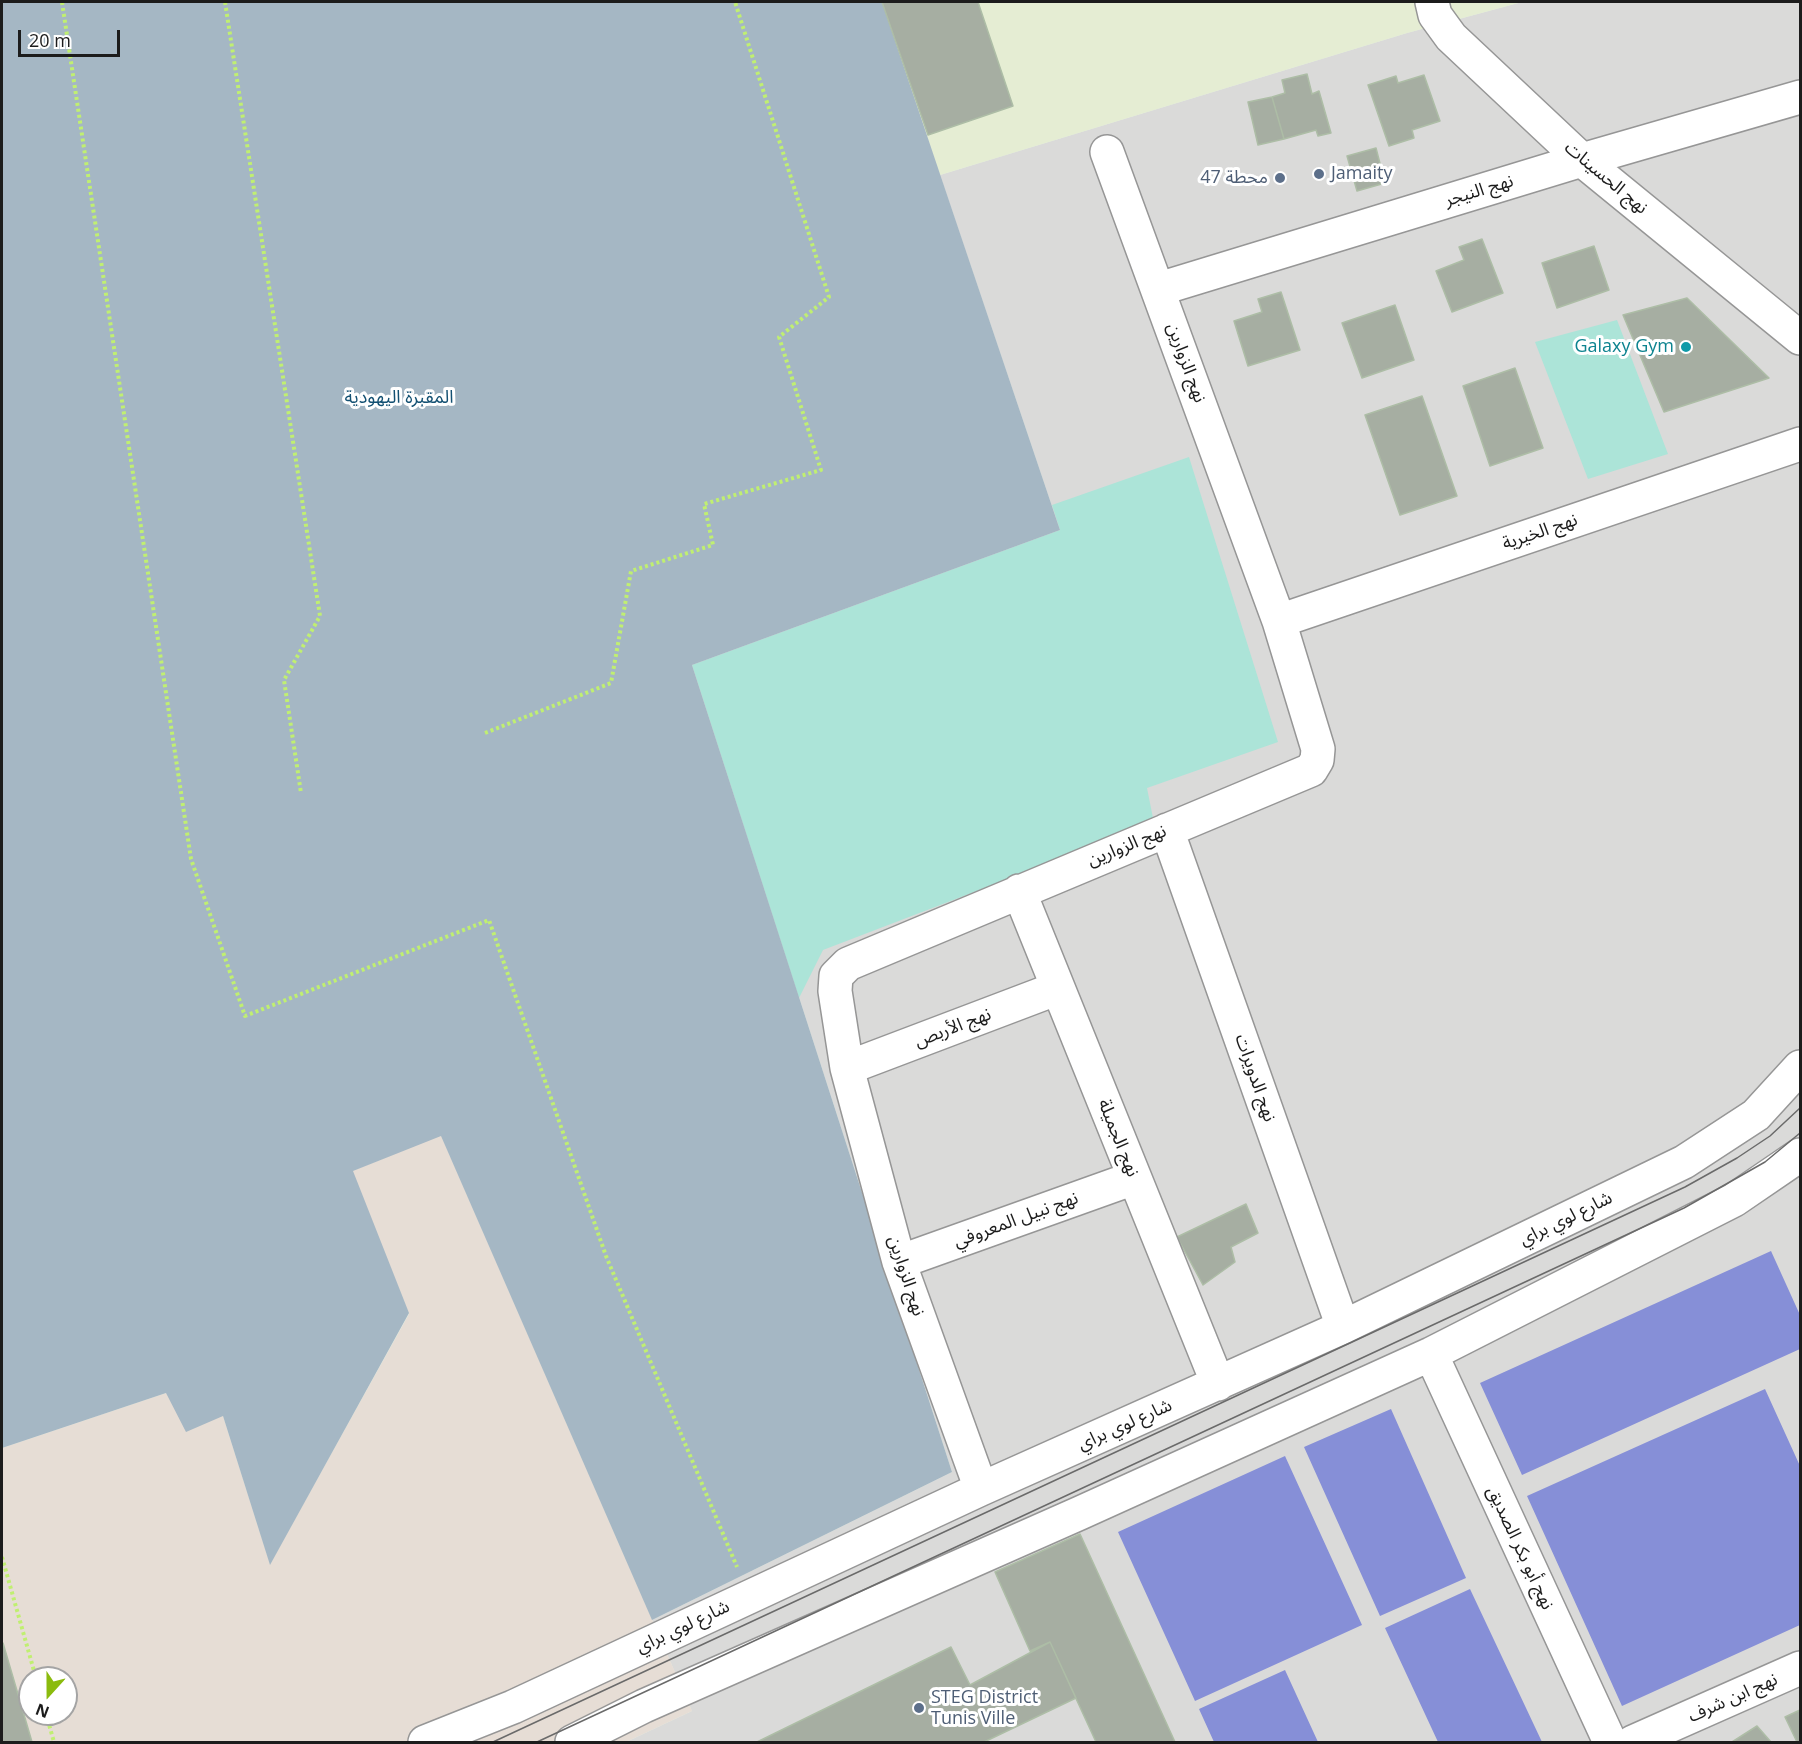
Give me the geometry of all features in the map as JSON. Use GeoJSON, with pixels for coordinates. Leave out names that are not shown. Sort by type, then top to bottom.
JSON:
{"type":"FeatureCollection","features":[{"type":"Feature","properties":{"kind":"street","name":"نهج الحسينات"},"geometry":{"type":"LineString","coordinates":[[1432,2],[1435,15],[1450,37],[1582,160],[1800,338]]}},
{"type":"Feature","properties":{"kind":"street","name":"نهج النيجر"},"geometry":{"type":"LineString","coordinates":[[1159,289],[1582,160],[1800,97]]}},
{"type":"Feature","properties":{"kind":"street","name":"نهج الزوارين"},"geometry":{"type":"LineString","coordinates":[[981,1489],[899,1262],[848,1068],[834,983],[841,968],[1019,891],[1311,770],[1317,760],[1316,736],[1279,621],[1107,152]]}},
{"type":"Feature","properties":{"kind":"street","name":"نهج الخيرية"},"geometry":{"type":"LineString","coordinates":[[1279,621],[1800,444]]}},
{"type":"Feature","properties":{"kind":"street","name":"نهج الدويرات"},"geometry":{"type":"LineString","coordinates":[[1167,830],[1343,1327]]}},
{"type":"Feature","properties":{"kind":"street","name":"نهج الجميلة"},"geometry":{"type":"LineString","coordinates":[[1019,891],[1218,1384]]}},
{"type":"Feature","properties":{"kind":"street","name":"نهج الأربص"},"geometry":{"type":"LineString","coordinates":[[848,1068],[1058,988]]}},
{"type":"Feature","properties":{"kind":"street","name":"شارع لوي براي"},"geometry":{"type":"LineString","coordinates":[[425,1743],[513,1707],[749,1595],[1343,1327],[1684,1162],[1756,1115],[1800,1068]]}},
{"type":"Feature","properties":{"kind":"street"},"geometry":{"type":"LineString","coordinates":[[572,1743],[644,1706],[1080,1514],[1431,1354],[1734,1200],[1800,1155]]}},
{"type":"Feature","properties":{"kind":"street","name":"نهج نبيل المعروفي"},"geometry":{"type":"LineString","coordinates":[[899,1262],[1134,1178]]}},
{"type":"Feature","properties":{"kind":"street","name":"نهج أبو بكر الصديق"},"geometry":{"type":"LineString","coordinates":[[1431,1354],[1610,1743]]}},
{"type":"Feature","properties":{"kind":"street","name":"نهج ابن شرف"},"geometry":{"type":"LineString","coordinates":[[1633,1743],[1800,1668]]}},
{"type":"Feature","properties":{"kind":"path"},"geometry":{"type":"LineString","coordinates":[[62,2],[191,859],[245,1016],[489,920],[606,1256],[749,1595]]}},
{"type":"Feature","properties":{"kind":"path"},"geometry":{"type":"LineString","coordinates":[[225,2],[320,616],[284,680],[301,793]]}},
{"type":"Feature","properties":{"kind":"path"},"geometry":{"type":"LineString","coordinates":[[485,733],[611,683],[631,571],[713,545],[705,504],[821,470],[779,337],[829,297],[735,2]]}},
{"type":"Feature","properties":{"kind":"path"},"geometry":{"type":"LineString","coordinates":[[2,1557],[33,1666]]}},
{"type":"Feature","properties":{"kind":"path"},"geometry":{"type":"LineString","coordinates":[[49,1726],[54,1743]]}},
{"type":"Feature","properties":{"kind":"shaded area"},"geometry":{"type":"Polygon","coordinates":[[[882,2],[1522,2],[1407,33],[940,175],[882,2]]]}},
{"type":"Feature","properties":{"kind":"shaded area"},"geometry":{"type":"Polygon","coordinates":[[[1522,2],[1800,2],[1800,1742],[626,1742],[692,1711],[652,1620],[952,1472],[692,665],[1060,530],[940,175],[1407,33],[1522,2]]]}},
{"type":"Feature","properties":{"kind":"shaded area"},"geometry":{"type":"Polygon","coordinates":[[[1617,320],[1668,454],[1588,479],[1535,342],[1617,320]]]}},
{"type":"Feature","properties":{"kind":"shaded area"},"geometry":{"type":"Polygon","coordinates":[[[1189,457],[1278,742],[1147,788],[1154,823],[823,950],[799,998],[692,665],[1060,530],[1052,505],[1189,457]]]}},
{"type":"Feature","properties":{"kind":"shaded area"},"geometry":{"type":"Polygon","coordinates":[[[441,1135],[692,1711],[626,1742],[2,1742],[2,1448],[166,1393],[223,1416],[270,1564],[409,1314],[352,1171],[441,1135]]]}},
{"type":"Feature","properties":{"kind":"shaded area"},"geometry":{"type":"Polygon","coordinates":[[[1771,1251],[1800,1315],[1800,1349],[1522,1475],[1480,1383],[1771,1251]]]}},
{"type":"Feature","properties":{"kind":"shaded area"},"geometry":{"type":"Polygon","coordinates":[[[1765,1389],[1800,1466],[1800,1625],[1622,1706],[1527,1496],[1765,1389]]]}},
{"type":"Feature","properties":{"kind":"shaded area"},"geometry":{"type":"Polygon","coordinates":[[[1391,1409],[1466,1578],[1380,1616],[1304,1447],[1391,1409]]]}},
{"type":"Feature","properties":{"kind":"shaded area"},"geometry":{"type":"Polygon","coordinates":[[[1285,1456],[1362,1625],[1195,1701],[1118,1532],[1285,1456]]]}},
{"type":"Feature","properties":{"kind":"shaded area"},"geometry":{"type":"Polygon","coordinates":[[[1470,1589],[1542,1742],[1438,1742],[1385,1628],[1470,1589]]]}},
{"type":"Feature","properties":{"kind":"shaded area"},"geometry":{"type":"Polygon","coordinates":[[[1285,1670],[1318,1742],[1214,1742],[1199,1709],[1285,1670]]]}},
{"type":"Feature","properties":{"kind":"green space","name":"المقبرة اليهودية"},"geometry":{"type":"Polygon","coordinates":[[[2,2],[882,2],[1060,530],[692,665],[952,1472],[652,1620],[441,1136],[353,1171],[409,1313],[270,1565],[223,1416],[186,1432],[166,1393],[2,1448],[2,2]]]}},
{"type":"Feature","properties":{"kind":"building"},"geometry":{"type":"Polygon","coordinates":[[[882,2],[978,2],[1013,106],[928,135],[882,2]]]}},
{"type":"Feature","properties":{"kind":"building"},"geometry":{"type":"Polygon","coordinates":[[[1307,74],[1312,94],[1319,91],[1331,133],[1318,136],[1316,130],[1284,139],[1272,97],[1285,93],[1282,80],[1307,74]]]}},
{"type":"Feature","properties":{"kind":"building"},"geometry":{"type":"Polygon","coordinates":[[[1424,75],[1440,121],[1412,130],[1414,138],[1389,146],[1368,85],[1396,76],[1398,83],[1424,75]]]}},
{"type":"Feature","properties":{"kind":"building"},"geometry":{"type":"Polygon","coordinates":[[[1272,97],[1284,139],[1258,145],[1248,102],[1272,97]]]}},
{"type":"Feature","properties":{"kind":"building"},"geometry":{"type":"Polygon","coordinates":[[[1376,148],[1385,183],[1357,191],[1347,156],[1376,148]]]}},
{"type":"Feature","properties":{"kind":"building"},"geometry":{"type":"Polygon","coordinates":[[[1482,239],[1503,293],[1452,312],[1436,271],[1464,260],[1459,247],[1482,239]]]}},
{"type":"Feature","properties":{"kind":"building"},"geometry":{"type":"Polygon","coordinates":[[[1594,246],[1609,290],[1557,308],[1542,263],[1594,246]]]}},
{"type":"Feature","properties":{"kind":"building"},"geometry":{"type":"Polygon","coordinates":[[[1281,292],[1300,350],[1248,366],[1234,321],[1262,312],[1258,299],[1281,292]]]}},
{"type":"Feature","properties":{"kind":"building","name":"Galaxy Gym"},"geometry":{"type":"Polygon","coordinates":[[[1687,298],[1769,378],[1664,412],[1623,315],[1687,298]]]}},
{"type":"Feature","properties":{"kind":"building"},"geometry":{"type":"Polygon","coordinates":[[[1395,305],[1414,360],[1362,378],[1342,323],[1395,305]]]}},
{"type":"Feature","properties":{"kind":"building"},"geometry":{"type":"Polygon","coordinates":[[[1515,368],[1543,448],[1490,466],[1463,386],[1515,368]]]}},
{"type":"Feature","properties":{"kind":"building"},"geometry":{"type":"Polygon","coordinates":[[[1422,396],[1457,496],[1400,515],[1365,415],[1422,396]]]}},
{"type":"Feature","properties":{"kind":"building"},"geometry":{"type":"Polygon","coordinates":[[[1246,1204],[1258,1233],[1231,1247],[1235,1262],[1203,1285],[1177,1237],[1246,1204]]]}},
{"type":"Feature","properties":{"kind":"building"},"geometry":{"type":"Polygon","coordinates":[[[1080,1534],[1175,1742],[1096,1742],[1050,1642],[1030,1651],[995,1572],[1080,1534]]]}},
{"type":"Feature","properties":{"kind":"building"},"geometry":{"type":"Polygon","coordinates":[[[1050,1642],[1076,1698],[984,1742],[757,1742],[951,1647],[970,1685],[1050,1642]]]}},
{"type":"Feature","properties":{"kind":"building"},"geometry":{"type":"Polygon","coordinates":[[[3,1643],[18,1694],[18,1726],[27,1726],[32,1742],[2,1742],[3,1643]]]}},
{"type":"Feature","properties":{"kind":"building"},"geometry":{"type":"Polygon","coordinates":[[[1800,1710],[1800,1742],[1797,1742],[1785,1717],[1800,1710]]]}},
{"type":"Feature","properties":{"kind":"building"},"geometry":{"type":"Polygon","coordinates":[[[1757,1726],[1771,1742],[1732,1742],[1757,1726]]]}},
{"type":"Feature","properties":{"kind":"tram line"},"geometry":{"type":"LineString","coordinates":[[493,1742],[1685,1187],[1737,1158],[1770,1136],[1800,1108]]}},
{"type":"Feature","properties":{"kind":"tram line"},"geometry":{"type":"LineString","coordinates":[[537,1742],[1684,1208],[1765,1162],[1800,1133]]}},
{"type":"Feature","properties":{"kind":"place","name":"Jamaity"},"geometry":{"type":"Point","coordinates":[1319,174]}},
{"type":"Feature","properties":{"kind":"place","name":"محطة 47"},"geometry":{"type":"Point","coordinates":[1280,178]}},
{"type":"Feature","properties":{"kind":"place","name":"Galaxy Gym"},"geometry":{"type":"Point","coordinates":[1686,347]}},
{"type":"Feature","properties":{"kind":"place","name":"STEG District Tunis Ville"},"geometry":{"type":"Point","coordinates":[919,1708]}}]}
